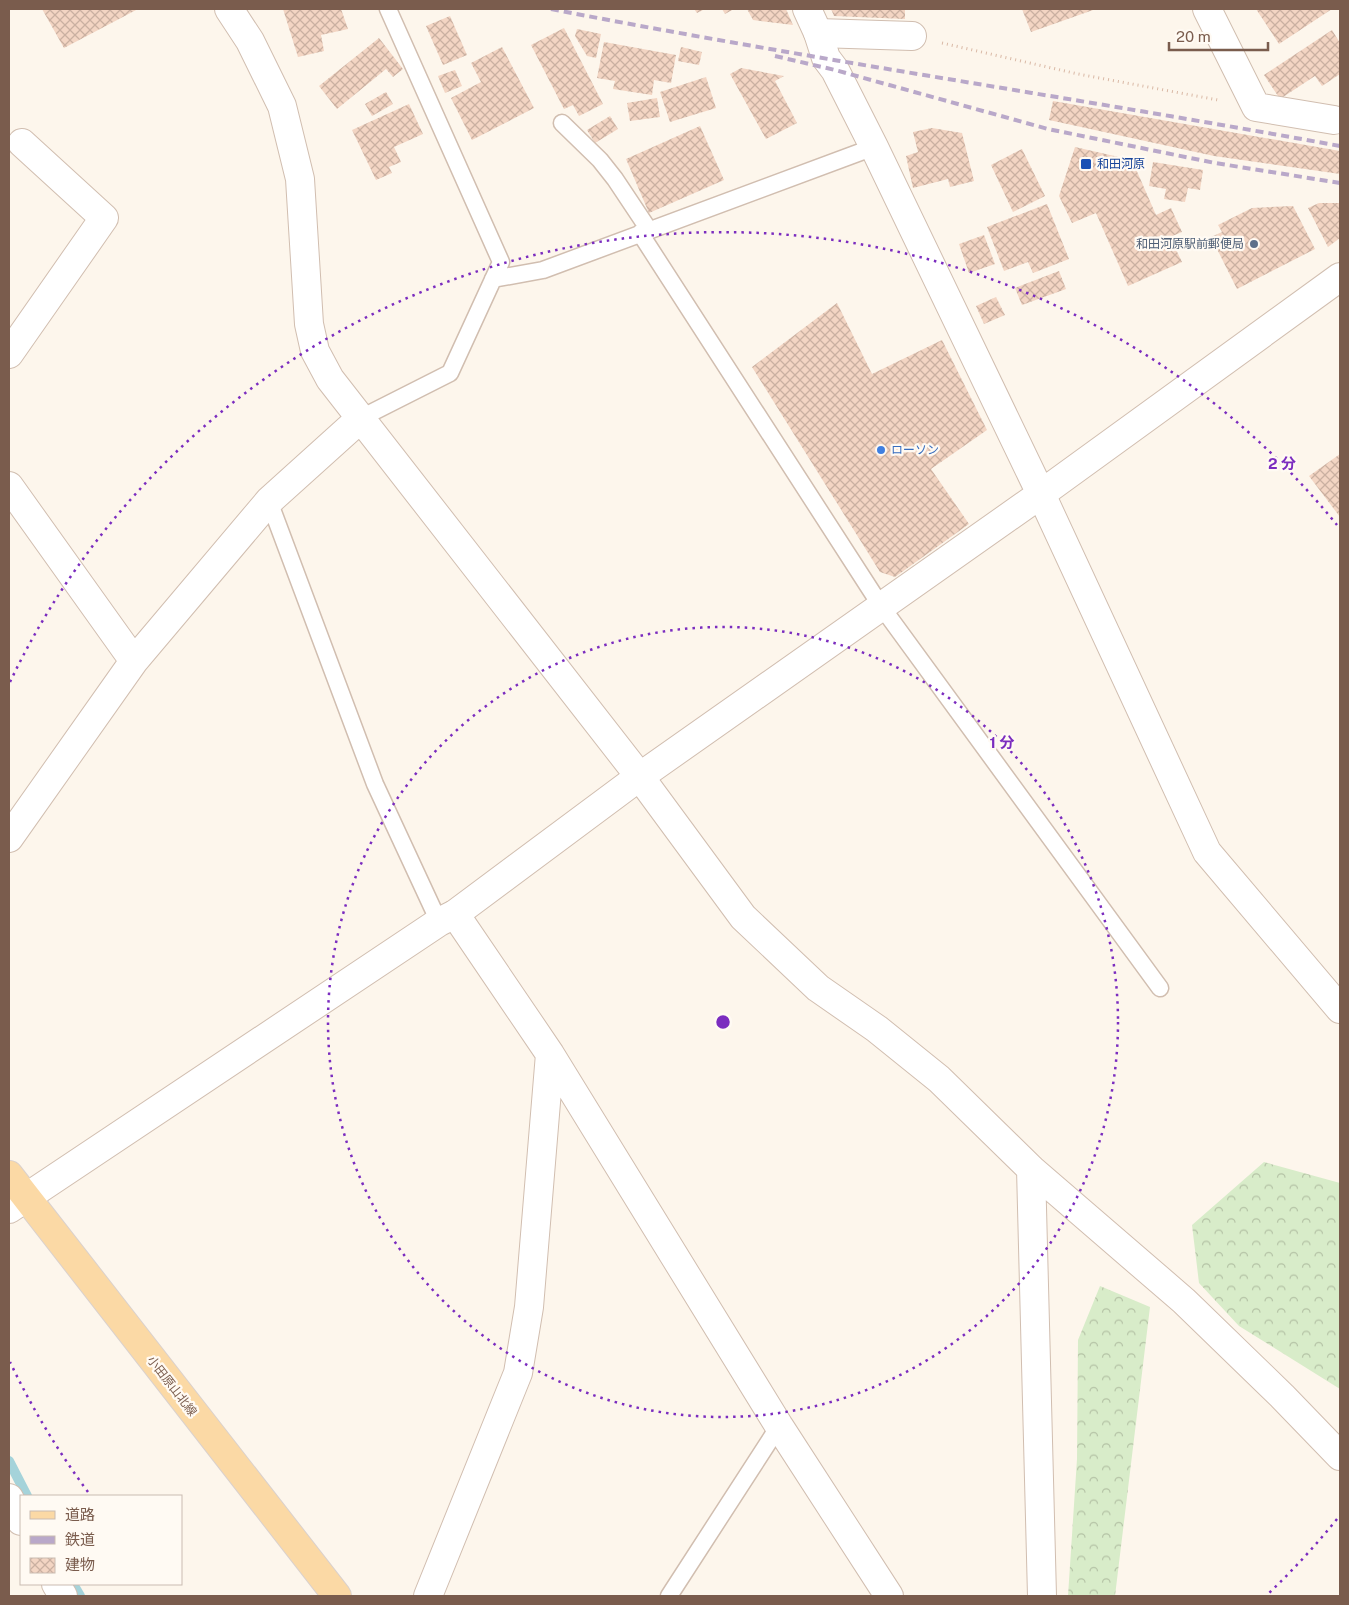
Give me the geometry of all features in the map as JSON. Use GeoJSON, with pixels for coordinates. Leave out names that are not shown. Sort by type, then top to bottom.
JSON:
{"type":"FeatureCollection","features":[{"type":"Feature","properties":{"kind":"main road","name":"小田原山北線"},"geometry":{"type":"LineString","coordinates":[[9,1175],[17,1203],[337,1596]]}},
{"type":"Feature","properties":{"kind":"street"},"geometry":{"type":"LineString","coordinates":[[229,9],[250,41],[282,106],[300,179],[309,324],[315,351],[330,379],[640,777],[743,917],[818,988],[876,1029],[939,1079],[1031,1169],[1184,1302],[1282,1396],[1340,1456]]}},
{"type":"Feature","properties":{"kind":"street"},"geometry":{"type":"LineString","coordinates":[[807,9],[818,33],[826,58],[835,70],[874,147],[1041,494],[1207,852],[1340,1009]]}},
{"type":"Feature","properties":{"kind":"street"},"geometry":{"type":"LineString","coordinates":[[1207,9],[1256,108],[1334,120]]}},
{"type":"Feature","properties":{"kind":"street"},"geometry":{"type":"LineString","coordinates":[[818,33],[912,36]]}},
{"type":"Feature","properties":{"kind":"street"},"geometry":{"type":"LineString","coordinates":[[9,354],[104,218],[22,143]]}},
{"type":"Feature","properties":{"kind":"street"},"geometry":{"type":"LineString","coordinates":[[17,1203],[447,918],[640,777],[1041,494],[1340,277]]}},
{"type":"Feature","properties":{"kind":"street"},"geometry":{"type":"LineString","coordinates":[[9,838],[134,661],[269,501],[361,418]]}},
{"type":"Feature","properties":{"kind":"street"},"geometry":{"type":"LineString","coordinates":[[9,486],[134,661]]}},
{"type":"Feature","properties":{"kind":"street"},"geometry":{"type":"LineString","coordinates":[[447,918],[550,1054],[779,1426],[889,1596]]}},
{"type":"Feature","properties":{"kind":"street"},"geometry":{"type":"LineString","coordinates":[[428,1596],[518,1373],[529,1307],[550,1054]]}},
{"type":"Feature","properties":{"kind":"street"},"geometry":{"type":"LineString","coordinates":[[1031,1169],[1042,1596]]}},
{"type":"Feature","properties":{"kind":"street"},"geometry":{"type":"LineString","coordinates":[[9,1498],[20,1519]]}},
{"type":"Feature","properties":{"kind":"street"},"geometry":{"type":"LineString","coordinates":[[57,1585],[63,1596]]}},
{"type":"Feature","properties":{"kind":"lane"},"geometry":{"type":"LineString","coordinates":[[361,418],[450,373],[501,262],[388,9]]}},
{"type":"Feature","properties":{"kind":"lane"},"geometry":{"type":"LineString","coordinates":[[562,123],[600,160],[615,179],[644,232],[881,606],[1160,988]]}},
{"type":"Feature","properties":{"kind":"lane"},"geometry":{"type":"LineString","coordinates":[[493,279],[542,270],[874,147]]}},
{"type":"Feature","properties":{"kind":"lane"},"geometry":{"type":"LineString","coordinates":[[269,501],[375,784],[447,918]]}},
{"type":"Feature","properties":{"kind":"lane"},"geometry":{"type":"LineString","coordinates":[[669,1596],[779,1426]]}},
{"type":"Feature","properties":{"kind":"path"},"geometry":{"type":"LineString","coordinates":[[912,36],[1078,74],[1256,108]]}},
{"type":"Feature","properties":{"kind":"green space"},"geometry":{"type":"Polygon","coordinates":[[[1264,1162],[1340,1183],[1340,1389],[1239,1326],[1199,1283],[1192,1225],[1264,1162]]]}},
{"type":"Feature","properties":{"kind":"green space"},"geometry":{"type":"Polygon","coordinates":[[[1100,1286],[1150,1307],[1115,1596],[1068,1596],[1077,1459],[1078,1340],[1100,1286]]]}},
{"type":"Feature","properties":{"kind":"building"},"geometry":{"type":"Polygon","coordinates":[[[42,9],[138,9],[64,48],[42,9]]]}},
{"type":"Feature","properties":{"kind":"building"},"geometry":{"type":"Polygon","coordinates":[[[283,9],[341,9],[348,29],[321,35],[324,51],[298,57],[283,9]]]}},
{"type":"Feature","properties":{"kind":"building"},"geometry":{"type":"Polygon","coordinates":[[[694,9],[705,9],[697,13],[694,9]]]}},
{"type":"Feature","properties":{"kind":"building"},"geometry":{"type":"Polygon","coordinates":[[[722,9],[734,9],[725,14],[722,9]]]}},
{"type":"Feature","properties":{"kind":"building"},"geometry":{"type":"Polygon","coordinates":[[[747,9],[786,9],[793,25],[753,20],[747,9]]]}},
{"type":"Feature","properties":{"kind":"building"},"geometry":{"type":"Polygon","coordinates":[[[831,9],[905,9],[905,19],[834,16],[831,9]]]}},
{"type":"Feature","properties":{"kind":"building"},"geometry":{"type":"Polygon","coordinates":[[[1022,9],[1096,9],[1031,32],[1022,9]]]}},
{"type":"Feature","properties":{"kind":"building"},"geometry":{"type":"Polygon","coordinates":[[[1256,9],[1332,9],[1279,44],[1256,9]]]}},
{"type":"Feature","properties":{"kind":"building"},"geometry":{"type":"Polygon","coordinates":[[[450,16],[467,55],[443,65],[426,26],[450,16]]]}},
{"type":"Feature","properties":{"kind":"building"},"geometry":{"type":"Polygon","coordinates":[[[564,28],[603,104],[579,116],[573,105],[564,109],[531,45],[564,28]]]}},
{"type":"Feature","properties":{"kind":"building"},"geometry":{"type":"Polygon","coordinates":[[[577,29],[601,34],[596,58],[587,56],[575,36],[577,29]]]}},
{"type":"Feature","properties":{"kind":"building"},"geometry":{"type":"Polygon","coordinates":[[[1332,30],[1340,43],[1340,74],[1322,86],[1315,76],[1280,99],[1264,75],[1332,30]]]}},
{"type":"Feature","properties":{"kind":"building"},"geometry":{"type":"Polygon","coordinates":[[[379,38],[403,69],[393,77],[386,69],[337,109],[319,86],[379,38]]]}},
{"type":"Feature","properties":{"kind":"building"},"geometry":{"type":"Polygon","coordinates":[[[604,42],[676,55],[671,83],[654,80],[652,95],[613,89],[615,81],[597,78],[604,42]]]}},
{"type":"Feature","properties":{"kind":"building"},"geometry":{"type":"Polygon","coordinates":[[[502,47],[534,108],[472,140],[451,98],[481,82],[471,63],[502,47]]]}},
{"type":"Feature","properties":{"kind":"building"},"geometry":{"type":"Polygon","coordinates":[[[681,47],[702,52],[699,65],[678,61],[681,47]]]}},
{"type":"Feature","properties":{"kind":"building"},"geometry":{"type":"Polygon","coordinates":[[[741,68],[784,76],[775,81],[797,123],[766,139],[730,74],[741,68]]]}},
{"type":"Feature","properties":{"kind":"building"},"geometry":{"type":"Polygon","coordinates":[[[455,70],[462,86],[445,93],[438,76],[455,70]]]}},
{"type":"Feature","properties":{"kind":"building"},"geometry":{"type":"Polygon","coordinates":[[[706,77],[716,108],[670,122],[660,92],[706,77]]]}},
{"type":"Feature","properties":{"kind":"building"},"geometry":{"type":"Polygon","coordinates":[[[386,92],[393,104],[372,116],[365,104],[386,92]]]}},
{"type":"Feature","properties":{"kind":"building"},"geometry":{"type":"Polygon","coordinates":[[[657,98],[660,117],[630,121],[627,103],[657,98]]]}},
{"type":"Feature","properties":{"kind":"building"},"geometry":{"type":"Polygon","coordinates":[[[1053,101],[1340,151],[1340,174],[1214,156],[1049,120],[1053,101]]]}},
{"type":"Feature","properties":{"kind":"building"},"geometry":{"type":"Polygon","coordinates":[[[409,104],[423,134],[394,147],[401,162],[389,167],[392,173],[376,180],[352,130],[409,104]]]}},
{"type":"Feature","properties":{"kind":"building"},"geometry":{"type":"Polygon","coordinates":[[[610,116],[618,129],[595,143],[587,130],[610,116]]]}},
{"type":"Feature","properties":{"kind":"building"},"geometry":{"type":"Polygon","coordinates":[[[700,126],[724,180],[649,213],[626,159],[700,126]]]}},
{"type":"Feature","properties":{"kind":"building"},"geometry":{"type":"Polygon","coordinates":[[[932,128],[962,133],[974,181],[950,187],[948,179],[913,188],[906,156],[918,152],[913,132],[932,128]]]}},
{"type":"Feature","properties":{"kind":"building"},"geometry":{"type":"Polygon","coordinates":[[[1075,147],[1132,160],[1156,215],[1171,208],[1182,232],[1170,237],[1182,262],[1128,286],[1096,213],[1072,223],[1059,196],[1075,147]]]}},
{"type":"Feature","properties":{"kind":"building"},"geometry":{"type":"Polygon","coordinates":[[[1022,149],[1045,196],[1013,212],[991,165],[1022,149]]]}},
{"type":"Feature","properties":{"kind":"building"},"geometry":{"type":"Polygon","coordinates":[[[1153,162],[1203,170],[1200,190],[1188,188],[1185,202],[1164,199],[1166,189],[1149,186],[1153,162]]]}},
{"type":"Feature","properties":{"kind":"building"},"geometry":{"type":"Polygon","coordinates":[[[1319,203],[1340,203],[1340,238],[1328,247],[1308,208],[1319,203]]]}},
{"type":"Feature","properties":{"kind":"building"},"geometry":{"type":"Polygon","coordinates":[[[1047,204],[1069,259],[1033,273],[1028,262],[1004,271],[987,227],[1047,204]]]}},
{"type":"Feature","properties":{"kind":"building"},"geometry":{"type":"Polygon","coordinates":[[[1293,206],[1315,249],[1237,289],[1211,237],[1222,232],[1218,225],[1252,208],[1293,206]]]}},
{"type":"Feature","properties":{"kind":"building"},"geometry":{"type":"Polygon","coordinates":[[[984,235],[995,264],[969,273],[959,244],[984,235]]]}},
{"type":"Feature","properties":{"kind":"building"},"geometry":{"type":"Polygon","coordinates":[[[1059,271],[1066,289],[1022,305],[1015,288],[1059,271]]]}},
{"type":"Feature","properties":{"kind":"building"},"geometry":{"type":"Polygon","coordinates":[[[996,297],[1005,315],[984,324],[976,306],[996,297]]]}},
{"type":"Feature","properties":{"kind":"building","name":"ローソン"},"geometry":{"type":"Polygon","coordinates":[[[837,303],[872,374],[942,340],[987,430],[931,469],[969,524],[895,577],[880,572],[752,367],[837,303]]]}},
{"type":"Feature","properties":{"kind":"building"},"geometry":{"type":"Polygon","coordinates":[[[1340,454],[1340,517],[1309,476],[1340,454]]]}},
{"type":"Feature","properties":{"kind":"waterway"},"geometry":{"type":"LineString","coordinates":[[9,1461],[26,1495]]}},
{"type":"Feature","properties":{"kind":"waterway"},"geometry":{"type":"LineString","coordinates":[[74,1585],[80,1596]]}},
{"type":"Feature","properties":{"kind":"railway"},"geometry":{"type":"LineString","coordinates":[[551,9],[649,28],[1340,146]]}},
{"type":"Feature","properties":{"kind":"railway"},"geometry":{"type":"LineString","coordinates":[[775,56],[835,70],[1048,129],[1215,163],[1340,183]]}},
{"type":"Feature","properties":{"kind":"place","name":"和田河原"},"geometry":{"type":"Point","coordinates":[1086,164]}},
{"type":"Feature","properties":{"kind":"place","name":"和田河原駅前郵便局"},"geometry":{"type":"Point","coordinates":[1254,244]}},
{"type":"Feature","properties":{"kind":"place","name":"ローソン"},"geometry":{"type":"Point","coordinates":[881,450]}}]}
